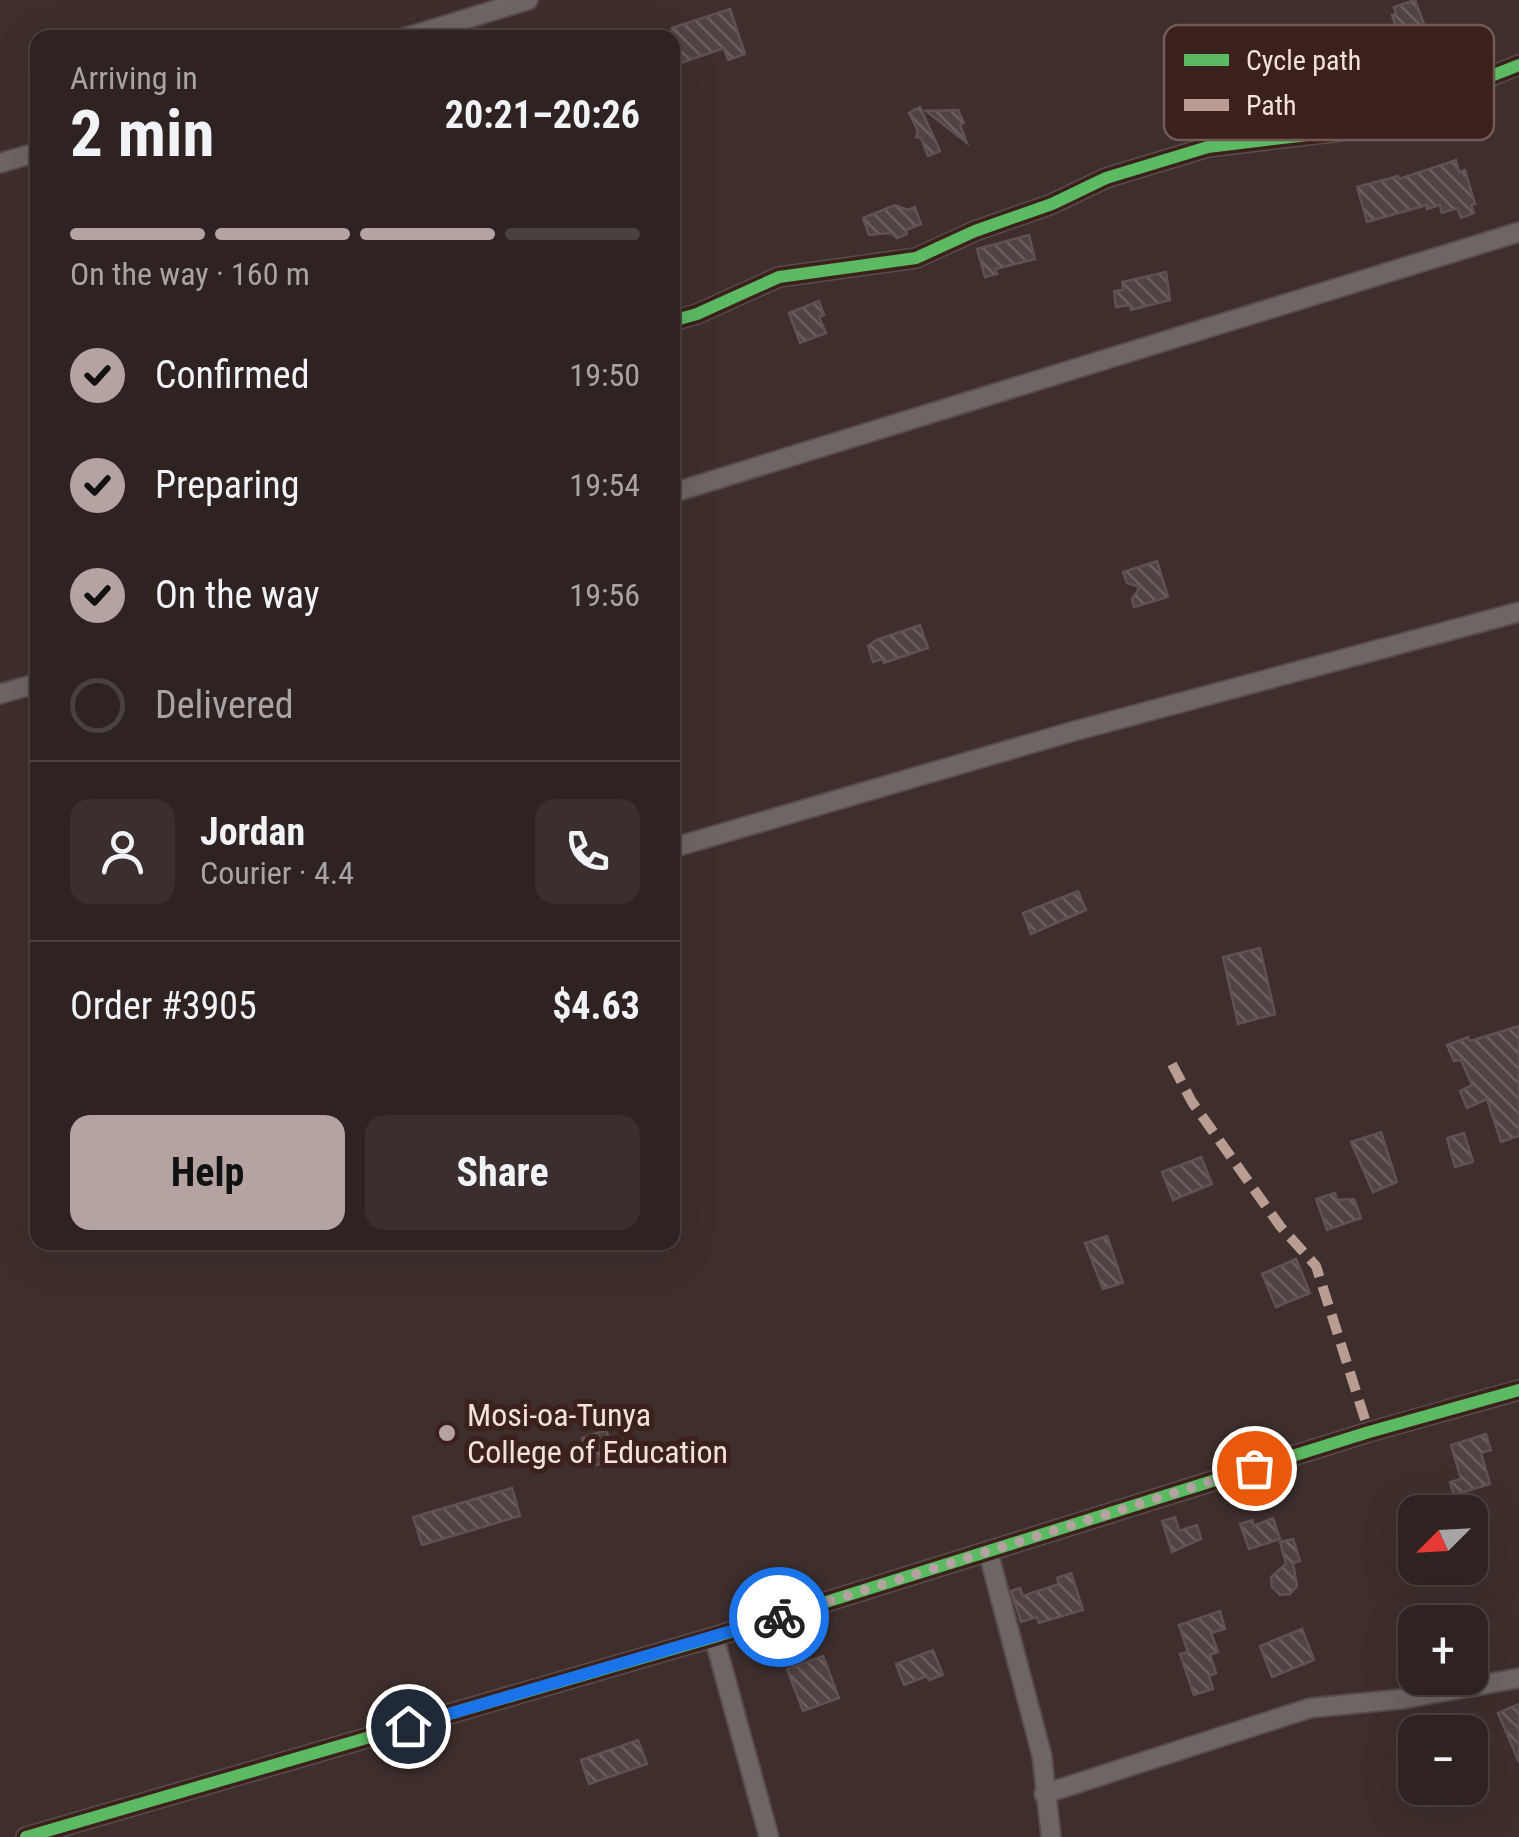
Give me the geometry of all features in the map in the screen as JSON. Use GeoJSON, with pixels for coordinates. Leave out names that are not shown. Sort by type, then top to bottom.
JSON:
{"type":"FeatureCollection","features":[{"type":"Feature","properties":{"kind":"street"},"geometry":{"type":"LineString","coordinates":[[430,30],[528,0]]}},
{"type":"Feature","properties":{"kind":"street"},"geometry":{"type":"LineString","coordinates":[[1494,75],[1519,65]]}},
{"type":"Feature","properties":{"kind":"street"},"geometry":{"type":"LineString","coordinates":[[680,319],[779,277],[916,258],[975,231],[1052,204],[1106,178],[1195,150],[1272,140]]}},
{"type":"Feature","properties":{"kind":"street"},"geometry":{"type":"LineString","coordinates":[[0,163],[30,154]]}},
{"type":"Feature","properties":{"kind":"street"},"geometry":{"type":"LineString","coordinates":[[680,491],[1519,232]]}},
{"type":"Feature","properties":{"kind":"street"},"geometry":{"type":"LineString","coordinates":[[680,846],[1068,733],[1519,612]]}},
{"type":"Feature","properties":{"kind":"street"},"geometry":{"type":"LineString","coordinates":[[0,694],[30,685]]}},
{"type":"Feature","properties":{"kind":"street"},"geometry":{"type":"LineString","coordinates":[[26,1837],[714,1638],[1368,1432],[1519,1390]]}},
{"type":"Feature","properties":{"kind":"street"},"geometry":{"type":"LineString","coordinates":[[988,1551],[1042,1756],[1051,1837]]}},
{"type":"Feature","properties":{"kind":"street"},"geometry":{"type":"LineString","coordinates":[[714,1638],[769,1837]]}},
{"type":"Feature","properties":{"kind":"street"},"geometry":{"type":"LineString","coordinates":[[1044,1794],[1310,1708],[1402,1699],[1519,1678]]}},
{"type":"Feature","properties":{"kind":"building"},"geometry":{"type":"Polygon","coordinates":[[[1415,0],[1424,25],[1395,25],[1394,7],[1415,0]]]}},
{"type":"Feature","properties":{"kind":"building"},"geometry":{"type":"Polygon","coordinates":[[[730,9],[745,54],[728,60],[724,48],[680,63],[680,30],[672,28],[730,9]]]}},
{"type":"Feature","properties":{"kind":"building"},"geometry":{"type":"Polygon","coordinates":[[[920,107],[940,151],[928,156],[921,138],[916,137],[918,131],[909,113],[920,107]]]}},
{"type":"Feature","properties":{"kind":"building"},"geometry":{"type":"Polygon","coordinates":[[[958,110],[964,123],[960,125],[967,143],[926,111],[958,110]]]}},
{"type":"Feature","properties":{"kind":"building"},"geometry":{"type":"Polygon","coordinates":[[[1456,160],[1459,172],[1465,170],[1474,213],[1461,218],[1457,208],[1442,213],[1440,205],[1427,209],[1427,205],[1367,222],[1357,187],[1398,176],[1399,179],[1456,160]]]}},
{"type":"Feature","properties":{"kind":"building"},"geometry":{"type":"Polygon","coordinates":[[[895,205],[907,210],[915,207],[921,224],[897,238],[891,233],[869,235],[863,218],[895,205]]]}},
{"type":"Feature","properties":{"kind":"building"},"geometry":{"type":"Polygon","coordinates":[[[1029,235],[1035,259],[995,269],[997,274],[985,277],[977,249],[1029,235]]]}},
{"type":"Feature","properties":{"kind":"building"},"geometry":{"type":"Polygon","coordinates":[[[1166,272],[1170,300],[1131,310],[1130,305],[1116,307],[1114,291],[1123,290],[1122,282],[1166,272]]]}},
{"type":"Feature","properties":{"kind":"building"},"geometry":{"type":"Polygon","coordinates":[[[819,301],[824,315],[819,317],[826,333],[800,343],[789,313],[819,301]]]}},
{"type":"Feature","properties":{"kind":"building"},"geometry":{"type":"Polygon","coordinates":[[[1157,561],[1168,597],[1134,607],[1132,599],[1140,587],[1127,583],[1123,572],[1157,561]]]}},
{"type":"Feature","properties":{"kind":"building"},"geometry":{"type":"Polygon","coordinates":[[[920,625],[928,648],[884,663],[882,659],[873,662],[868,646],[920,625]]]}},
{"type":"Feature","properties":{"kind":"building"},"geometry":{"type":"Polygon","coordinates":[[[1078,891],[1086,910],[1031,934],[1023,913],[1078,891]]]}},
{"type":"Feature","properties":{"kind":"building"},"geometry":{"type":"Polygon","coordinates":[[[1260,948],[1275,1014],[1238,1024],[1223,957],[1260,948]]]}},
{"type":"Feature","properties":{"kind":"building"},"geometry":{"type":"Polygon","coordinates":[[[1519,1026],[1519,1136],[1501,1142],[1487,1099],[1467,1108],[1460,1091],[1472,1085],[1461,1060],[1454,1061],[1447,1045],[1519,1026]]]}},
{"type":"Feature","properties":{"kind":"building"},"geometry":{"type":"Polygon","coordinates":[[[1381,1132],[1397,1182],[1373,1192],[1351,1142],[1381,1132]]]}},
{"type":"Feature","properties":{"kind":"building"},"geometry":{"type":"Polygon","coordinates":[[[1464,1133],[1473,1162],[1455,1167],[1447,1138],[1464,1133]]]}},
{"type":"Feature","properties":{"kind":"building"},"geometry":{"type":"Polygon","coordinates":[[[1201,1157],[1212,1184],[1173,1200],[1162,1172],[1201,1157]]]}},
{"type":"Feature","properties":{"kind":"building"},"geometry":{"type":"Polygon","coordinates":[[[1335,1193],[1337,1200],[1354,1199],[1361,1218],[1327,1230],[1316,1199],[1335,1193]]]}},
{"type":"Feature","properties":{"kind":"building"},"geometry":{"type":"Polygon","coordinates":[[[1107,1236],[1123,1283],[1103,1289],[1085,1243],[1107,1236]]]}},
{"type":"Feature","properties":{"kind":"building"},"geometry":{"type":"Polygon","coordinates":[[[1296,1259],[1310,1293],[1276,1307],[1262,1274],[1296,1259]]]}},
{"type":"Feature","properties":{"kind":"building"},"geometry":{"type":"Polygon","coordinates":[[[606,1430],[616,1459],[590,1467],[582,1438],[606,1430]]]}},
{"type":"Feature","properties":{"kind":"building"},"geometry":{"type":"Polygon","coordinates":[[[1486,1434],[1491,1450],[1481,1453],[1490,1484],[1454,1495],[1450,1482],[1461,1479],[1451,1445],[1486,1434]]]}},
{"type":"Feature","properties":{"kind":"building"},"geometry":{"type":"Polygon","coordinates":[[[512,1488],[520,1516],[422,1545],[413,1517],[512,1488]]]}},
{"type":"Feature","properties":{"kind":"building"},"geometry":{"type":"Polygon","coordinates":[[[1175,1517],[1179,1531],[1197,1525],[1201,1539],[1172,1552],[1162,1521],[1175,1517]]]}},
{"type":"Feature","properties":{"kind":"building"},"geometry":{"type":"Polygon","coordinates":[[[1273,1518],[1280,1539],[1249,1549],[1240,1524],[1252,1520],[1254,1526],[1273,1518]]]}},
{"type":"Feature","properties":{"kind":"building"},"geometry":{"type":"Polygon","coordinates":[[[1293,1539],[1300,1561],[1293,1563],[1297,1586],[1290,1594],[1280,1595],[1272,1587],[1271,1577],[1286,1564],[1280,1542],[1293,1539]]]}},
{"type":"Feature","properties":{"kind":"building"},"geometry":{"type":"Polygon","coordinates":[[[1071,1573],[1083,1610],[1039,1623],[1037,1617],[1021,1622],[1011,1591],[1020,1588],[1023,1596],[1059,1584],[1057,1578],[1071,1573]]]}},
{"type":"Feature","properties":{"kind":"building"},"geometry":{"type":"Polygon","coordinates":[[[1220,1611],[1225,1629],[1211,1633],[1218,1652],[1210,1655],[1216,1673],[1209,1676],[1213,1689],[1194,1695],[1180,1654],[1188,1652],[1179,1625],[1220,1611]]]}},
{"type":"Feature","properties":{"kind":"building"},"geometry":{"type":"Polygon","coordinates":[[[1302,1629],[1314,1660],[1272,1677],[1260,1646],[1302,1629]]]}},
{"type":"Feature","properties":{"kind":"building"},"geometry":{"type":"Polygon","coordinates":[[[933,1650],[943,1675],[929,1680],[927,1676],[904,1685],[896,1664],[933,1650]]]}},
{"type":"Feature","properties":{"kind":"building"},"geometry":{"type":"Polygon","coordinates":[[[823,1656],[839,1698],[803,1711],[787,1669],[823,1656]]]}},
{"type":"Feature","properties":{"kind":"building"},"geometry":{"type":"Polygon","coordinates":[[[1519,1704],[1519,1762],[1498,1713],[1519,1704]]]}},
{"type":"Feature","properties":{"kind":"building"},"geometry":{"type":"Polygon","coordinates":[[[638,1740],[647,1764],[589,1784],[581,1760],[638,1740]]]}},
{"type":"Feature","properties":{"kind":"marked path"},"geometry":{"type":"LineString","coordinates":[[1172,1064],[1192,1102],[1280,1226],[1316,1266],[1369,1432]]}},
{"type":"Feature","properties":{"kind":"cycle path"},"geometry":{"type":"LineString","coordinates":[[1494,75],[1519,65]]}},
{"type":"Feature","properties":{"kind":"cycle path"},"geometry":{"type":"LineString","coordinates":[[680,319],[779,277],[916,258],[975,231],[1052,204],[1106,178],[1208,147],[1266,140]]}},
{"type":"Feature","properties":{"kind":"cycle path"},"geometry":{"type":"LineString","coordinates":[[26,1837],[714,1637],[1369,1432],[1519,1390]]}},
{"type":"Feature","properties":{"kind":"way so far"},"geometry":{"type":"LineString","coordinates":[[779,1617],[1254,1468]]}},
{"type":"Feature","properties":{"kind":"place","name":"Mosi-oa-Tunya College of Education"},"geometry":{"type":"Point","coordinates":[447,1433]}},
{"type":"Feature","properties":{"kind":"route"},"geometry":{"type":"LineString","coordinates":[[408,1726],[779,1617]]}}]}
